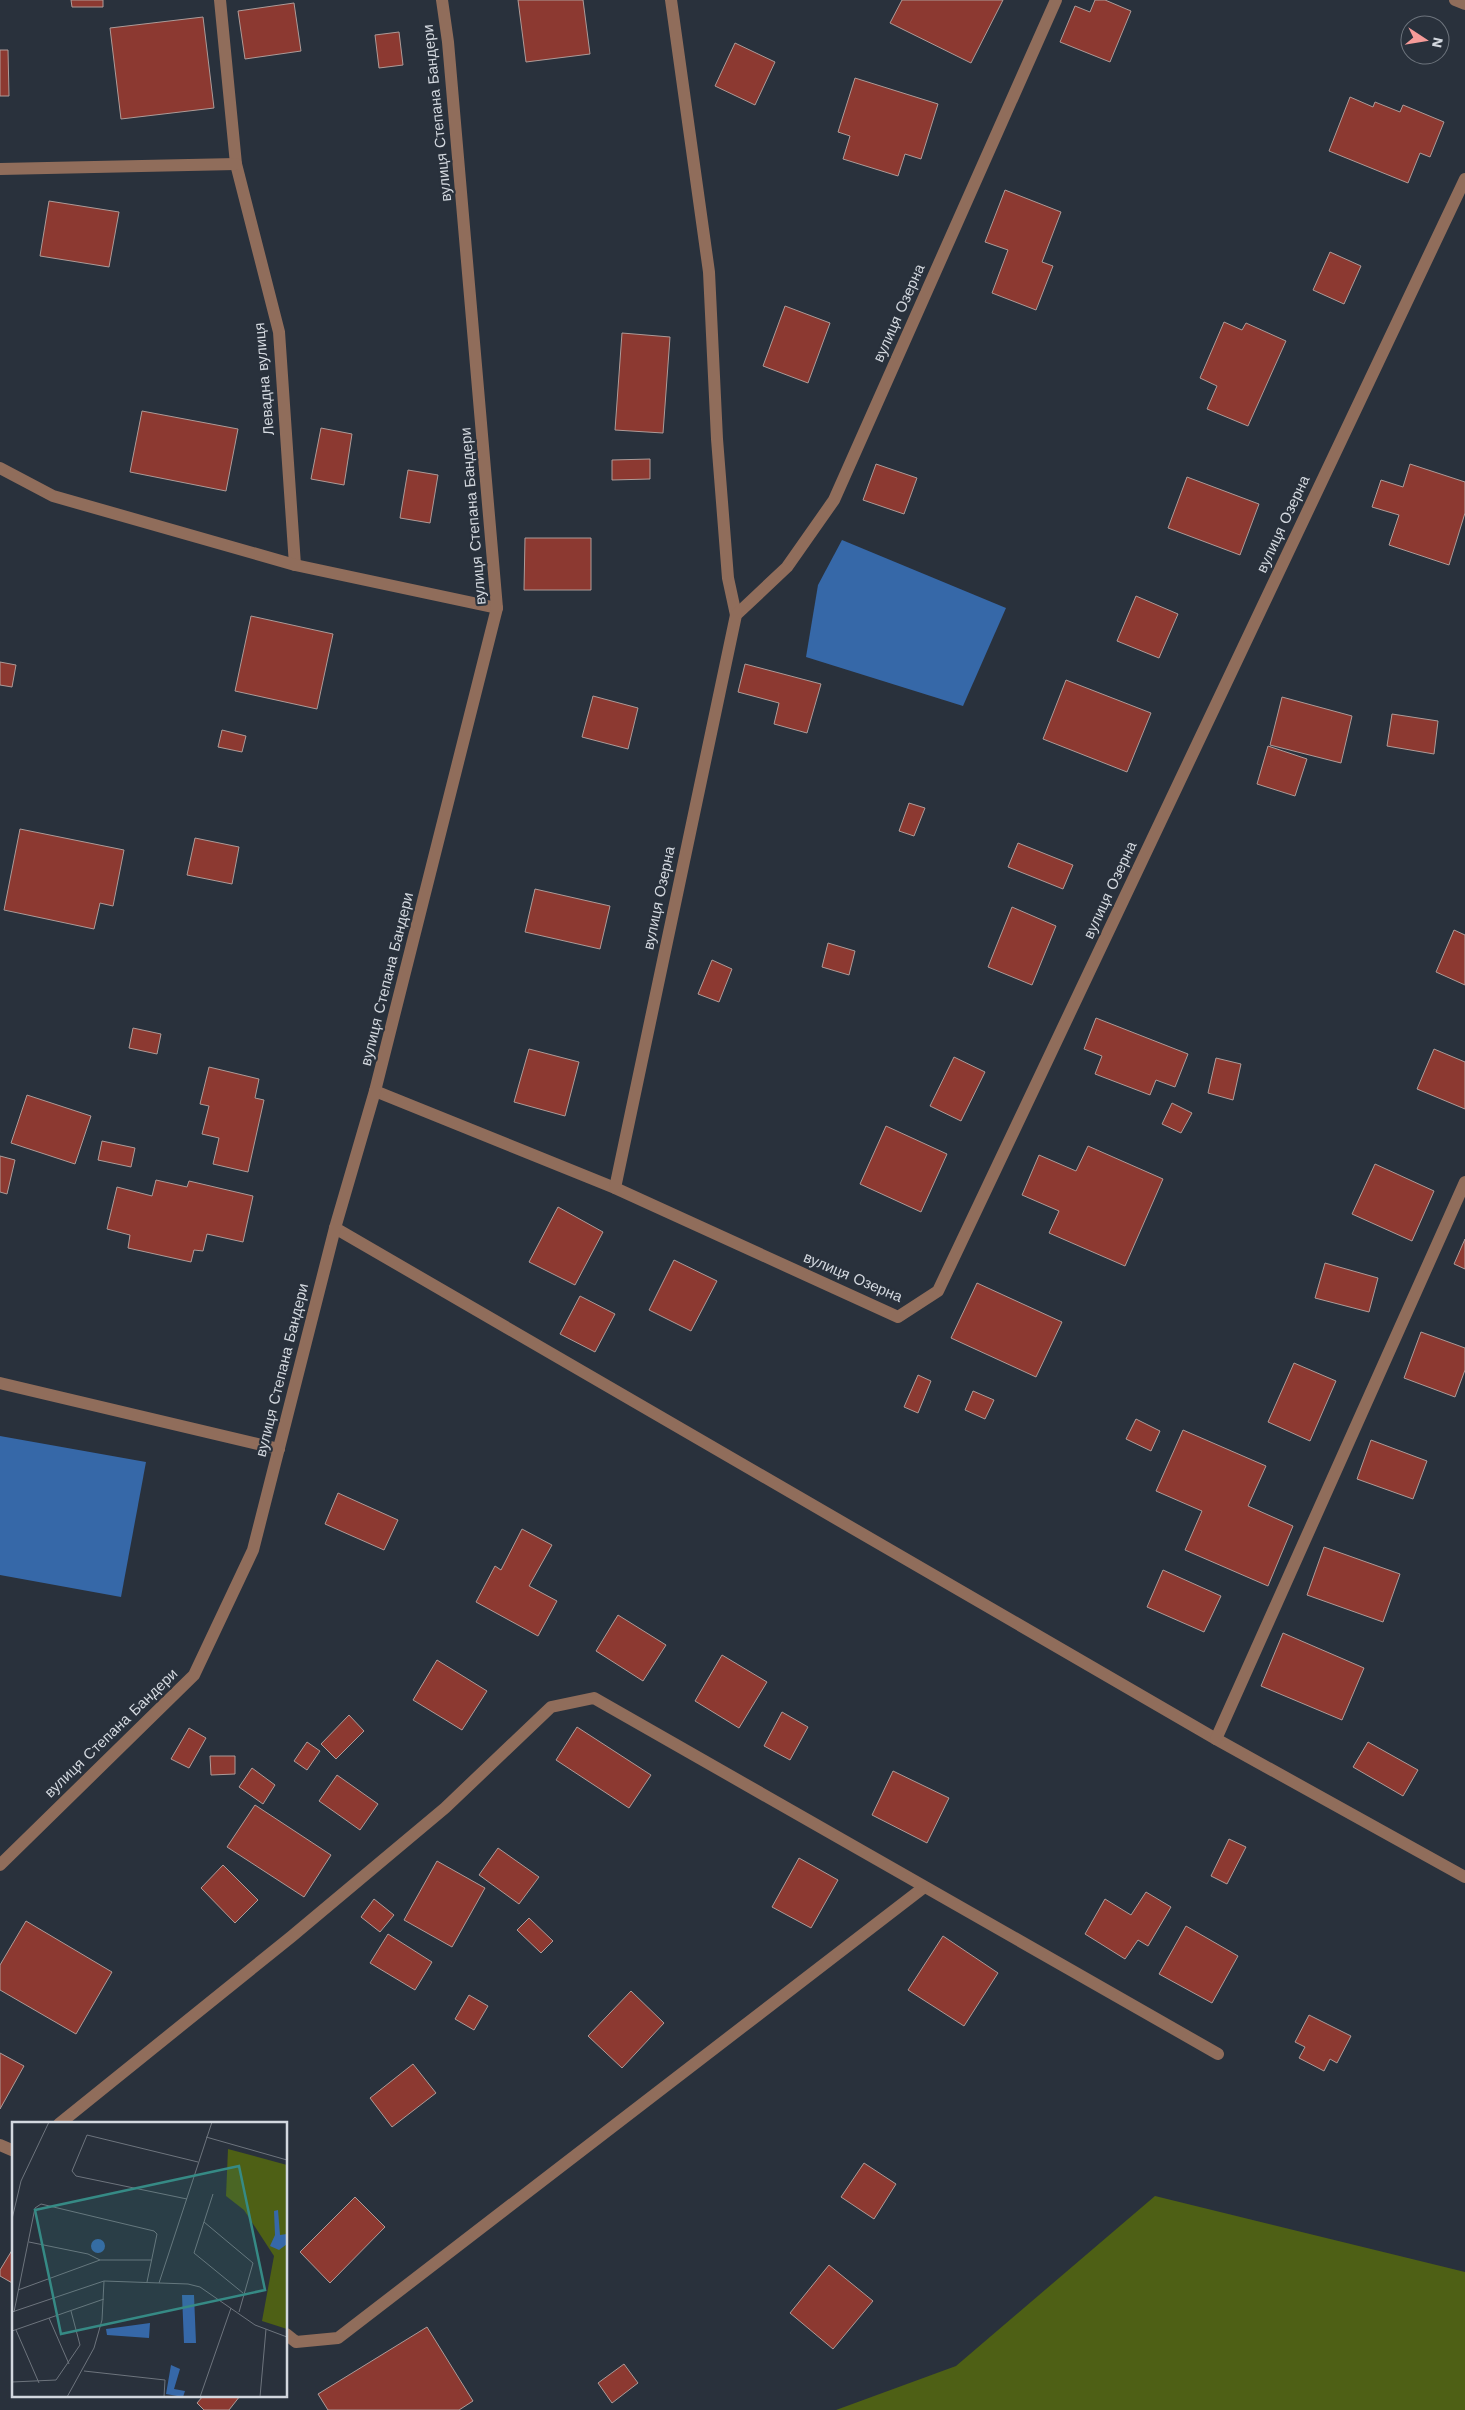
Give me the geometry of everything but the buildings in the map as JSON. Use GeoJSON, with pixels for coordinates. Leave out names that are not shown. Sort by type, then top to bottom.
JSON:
{"type":"FeatureCollection","features":[{"type":"Feature","properties":{"kind":"street","name":"Левадна вулиця"},"geometry":{"type":"LineString","coordinates":[[220,0],[236,164],[279,332],[295,565]]}},
{"type":"Feature","properties":{"kind":"street","name":"вулиця Степана Бандери"},"geometry":{"type":"LineString","coordinates":[[0,1865],[194,1675],[253,1550],[335,1228],[375,1091],[497,608],[448,42],[442,0]]}},
{"type":"Feature","properties":{"kind":"street","name":"вулиця Озерна"},"geometry":{"type":"LineString","coordinates":[[615,1188],[736,615],[728,578],[717,439],[709,272],[671,0]]}},
{"type":"Feature","properties":{"kind":"street","name":"вулиця Озерна"},"geometry":{"type":"LineString","coordinates":[[736,615],[787,567],[834,500],[1056,0]]}},
{"type":"Feature","properties":{"kind":"street"},"geometry":{"type":"LineString","coordinates":[[1455,0],[1465,4]]}},
{"type":"Feature","properties":{"kind":"street"},"geometry":{"type":"LineString","coordinates":[[0,169],[236,164]]}},
{"type":"Feature","properties":{"kind":"street","name":"вулиця Озерна"},"geometry":{"type":"LineString","coordinates":[[375,1091],[615,1188],[898,1317],[938,1291],[1465,179]]}},
{"type":"Feature","properties":{"kind":"street"},"geometry":{"type":"LineString","coordinates":[[0,468],[53,496],[295,565],[497,608]]}},
{"type":"Feature","properties":{"kind":"street"},"geometry":{"type":"LineString","coordinates":[[1216,1739],[1465,1182]]}},
{"type":"Feature","properties":{"kind":"street"},"geometry":{"type":"LineString","coordinates":[[335,1228],[1216,1739],[1465,1877]]}},
{"type":"Feature","properties":{"kind":"street"},"geometry":{"type":"LineString","coordinates":[[0,1383],[34,1389],[279,1449]]}},
{"type":"Feature","properties":{"kind":"street"},"geometry":{"type":"LineString","coordinates":[[61,2122],[283,1943],[445,1808],[551,1707],[594,1698],[923,1888],[1218,2054]]}},
{"type":"Feature","properties":{"kind":"street"},"geometry":{"type":"LineString","coordinates":[[288,2336],[296,2342],[338,2338],[923,1888]]}},
{"type":"Feature","properties":{"kind":"street"},"geometry":{"type":"LineString","coordinates":[[0,2144],[12,2149]]}},
{"type":"Feature","properties":{"kind":"green space"},"geometry":{"type":"Polygon","coordinates":[[[1155,2196],[1465,2272],[1465,2410],[836,2410],[956,2366],[1155,2196]]]}},
{"type":"Feature","properties":{"kind":"water"},"geometry":{"type":"Polygon","coordinates":[[[842,540],[1006,608],[963,706],[806,657],[818,585],[842,540]]]}},
{"type":"Feature","properties":{"kind":"water"},"geometry":{"type":"Polygon","coordinates":[[[0,1436],[146,1462],[121,1597],[0,1575],[0,1436]]]}}]}
